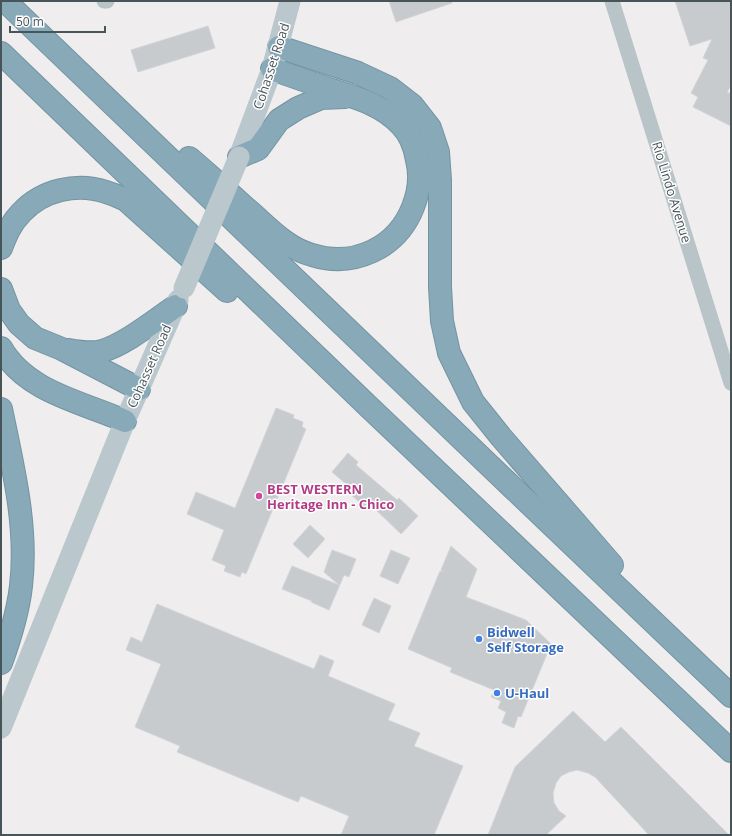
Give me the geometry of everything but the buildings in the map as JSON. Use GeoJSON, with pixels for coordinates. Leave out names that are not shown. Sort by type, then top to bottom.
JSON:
{"type":"FeatureCollection","features":[{"type":"Feature","properties":{"kind":"highway"},"geometry":{"type":"LineString","coordinates":[[5,1],[731,696]]}},
{"type":"Feature","properties":{"kind":"highway"},"geometry":{"type":"LineString","coordinates":[[279,47],[358,74],[390,88],[412,105],[430,128],[438,152],[440,180],[440,287],[442,321],[449,353],[473,402],[501,437],[624,579],[631,601]]}},
{"type":"Feature","properties":{"kind":"highway"},"geometry":{"type":"LineString","coordinates":[[1,53],[370,408],[731,752]]}},
{"type":"Feature","properties":{"kind":"highway"},"geometry":{"type":"LineString","coordinates":[[97,89],[128,104],[284,242],[311,255],[334,259],[359,257],[371,253],[395,236],[409,218],[417,197],[420,171],[414,148],[402,126],[389,114],[368,102],[272,69]]}},
{"type":"Feature","properties":{"kind":"highway"},"geometry":{"type":"LineString","coordinates":[[239,157],[258,149],[279,120],[298,108],[321,98],[350,96]]}},
{"type":"Feature","properties":{"kind":"highway"},"geometry":{"type":"LineString","coordinates":[[1,248],[8,232],[20,213],[35,201],[48,194],[65,189],[88,188],[107,192],[126,200],[330,384],[370,408]]}},
{"type":"Feature","properties":{"kind":"highway"},"geometry":{"type":"LineString","coordinates":[[1,289],[9,310],[20,324],[35,338],[62,349],[139,389]]}},
{"type":"Feature","properties":{"kind":"highway"},"geometry":{"type":"LineString","coordinates":[[62,349],[82,353],[102,351],[112,347],[135,334],[180,297]]}},
{"type":"Feature","properties":{"kind":"highway"},"geometry":{"type":"LineString","coordinates":[[1,348],[8,359],[31,381],[58,394],[125,420]]}},
{"type":"Feature","properties":{"kind":"highway"},"geometry":{"type":"LineString","coordinates":[[1,409],[12,458],[22,525],[23,552],[21,587],[17,608],[12,630],[1,663]]}},
{"type":"Feature","properties":{"kind":"main road","name":"Cohasset Road"},"geometry":{"type":"LineString","coordinates":[[1,728],[125,420],[180,297],[239,157],[272,69],[290,1]]}},
{"type":"Feature","properties":{"kind":"street","name":"Rio Lindo Avenue"},"geometry":{"type":"LineString","coordinates":[[612,1],[731,383]]}},
{"type":"Feature","properties":{"kind":"place","name":"BEST WESTERN Heritage Inn - Chico"},"geometry":{"type":"Point","coordinates":[259,496]}},
{"type":"Feature","properties":{"kind":"place","name":"Bidwell Self Storage"},"geometry":{"type":"Point","coordinates":[479,639]}},
{"type":"Feature","properties":{"kind":"place","name":"U-Haul"},"geometry":{"type":"Point","coordinates":[497,693]}}]}
